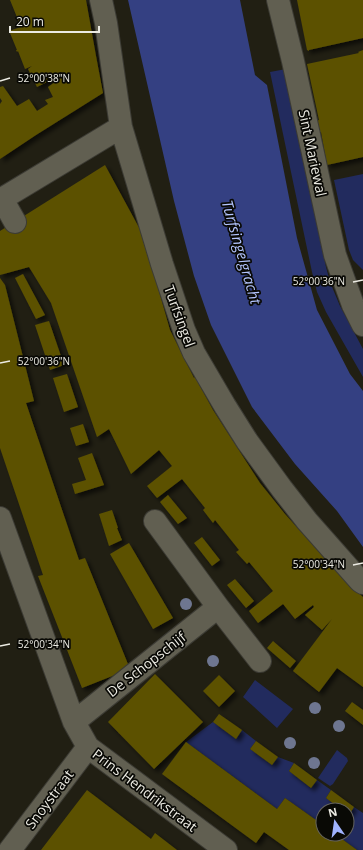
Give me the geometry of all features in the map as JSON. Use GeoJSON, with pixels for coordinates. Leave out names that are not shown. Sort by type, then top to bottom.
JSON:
{"type":"FeatureCollection","features":[{"type":"Feature","properties":{"kind":"street","name":"Turfsingel"},"geometry":{"type":"LineString","coordinates":[[101,0],[121,127],[162,264],[184,330],[194,353],[224,406],[282,489],[363,583]]}},
{"type":"Feature","properties":{"kind":"street","name":"Sint Mariewal"},"geometry":{"type":"LineString","coordinates":[[278,0],[293,60],[335,255],[358,305],[363,325]]}},
{"type":"Feature","properties":{"kind":"street"},"geometry":{"type":"LineString","coordinates":[[15,222],[1,200],[121,127]]}},
{"type":"Feature","properties":{"kind":"street","name":"Prins Hendrikstraat"},"geometry":{"type":"LineString","coordinates":[[0,518],[74,722],[88,748],[226,850]]}},
{"type":"Feature","properties":{"kind":"street"},"geometry":{"type":"LineString","coordinates":[[155,521],[260,661]]}},
{"type":"Feature","properties":{"kind":"street","name":"De Schopschijf"},"geometry":{"type":"LineString","coordinates":[[74,722],[218,607]]}},
{"type":"Feature","properties":{"kind":"street","name":"Snoystraat"},"geometry":{"type":"LineString","coordinates":[[10,850],[88,748]]}},
{"type":"Feature","properties":{"kind":"shaded area"},"geometry":{"type":"Polygon","coordinates":[[[286,69],[326,267],[330,282],[340,306],[363,349],[363,377],[326,312],[317,292],[312,272],[270,72],[286,69]]]}},
{"type":"Feature","properties":{"kind":"shaded area"},"geometry":{"type":"Polygon","coordinates":[[[363,174],[363,270],[353,260],[349,250],[334,180],[363,174]]]}},
{"type":"Feature","properties":{"kind":"shaded area"},"geometry":{"type":"Polygon","coordinates":[[[255,680],[293,709],[277,728],[243,697],[255,680]]]}},
{"type":"Feature","properties":{"kind":"shaded area"},"geometry":{"type":"Polygon","coordinates":[[[213,722],[236,739],[242,730],[256,741],[250,749],[272,765],[278,757],[294,763],[289,771],[311,788],[317,780],[331,790],[326,798],[331,802],[315,802],[315,819],[285,798],[277,809],[186,742],[213,722]]]}},
{"type":"Feature","properties":{"kind":"shaded area"},"geometry":{"type":"Polygon","coordinates":[[[337,750],[347,758],[348,761],[333,784],[330,786],[318,778],[337,750]]]}},
{"type":"Feature","properties":{"kind":"shaded area"},"geometry":{"type":"Polygon","coordinates":[[[355,808],[363,813],[363,850],[357,850],[346,842],[355,842],[355,808]]]}},
{"type":"Feature","properties":{"kind":"water","name":"Turfsingelgracht"},"geometry":{"type":"Polygon","coordinates":[[[128,0],[240,0],[255,75],[267,85],[297,238],[317,310],[350,374],[363,391],[363,547],[337,511],[295,464],[252,407],[211,325],[194,276],[174,201],[128,0]]]}},
{"type":"Feature","properties":{"kind":"building"},"geometry":{"type":"Polygon","coordinates":[[[10,0],[86,0],[103,93],[0,159],[0,104],[2,101],[0,98],[0,87],[3,86],[17,106],[29,99],[37,111],[48,104],[45,100],[53,97],[48,87],[55,82],[52,83],[51,80],[37,87],[28,69],[32,66],[25,69],[9,33],[9,31],[21,27],[10,0]]]}},
{"type":"Feature","properties":{"kind":"building"},"geometry":{"type":"Polygon","coordinates":[[[297,0],[363,0],[363,38],[309,51],[307,50],[297,0]]]}},
{"type":"Feature","properties":{"kind":"building"},"geometry":{"type":"Polygon","coordinates":[[[363,50],[363,157],[327,165],[321,132],[318,133],[315,121],[319,120],[307,64],[359,53],[358,52],[363,50]]]}},
{"type":"Feature","properties":{"kind":"building"},"geometry":{"type":"Polygon","coordinates":[[[105,165],[143,235],[170,330],[194,378],[195,377],[213,410],[260,483],[285,514],[344,580],[363,597],[363,687],[337,668],[319,692],[293,671],[332,619],[322,630],[305,615],[314,607],[313,605],[295,619],[283,604],[258,623],[249,611],[273,591],[249,562],[247,564],[236,552],[239,550],[215,520],[213,523],[203,510],[205,508],[182,479],[157,498],[147,486],[172,466],[159,450],[131,474],[109,429],[97,437],[51,303],[29,267],[0,275],[0,231],[105,165]]]}},
{"type":"Feature","properties":{"kind":"building"},"geometry":{"type":"Polygon","coordinates":[[[23,274],[45,315],[36,319],[15,278],[23,274]]]}},
{"type":"Feature","properties":{"kind":"building"},"geometry":{"type":"Polygon","coordinates":[[[0,278],[5,285],[34,401],[26,403],[79,560],[85,558],[130,669],[82,688],[38,576],[43,575],[0,448],[0,278]]]}},
{"type":"Feature","properties":{"kind":"building"},"geometry":{"type":"Polygon","coordinates":[[[49,321],[64,365],[50,370],[35,325],[49,321]]]}},
{"type":"Feature","properties":{"kind":"building"},"geometry":{"type":"Polygon","coordinates":[[[67,374],[78,407],[64,412],[53,378],[67,374]]]}},
{"type":"Feature","properties":{"kind":"building"},"geometry":{"type":"Polygon","coordinates":[[[83,424],[89,442],[76,446],[70,428],[83,424]]]}},
{"type":"Feature","properties":{"kind":"building"},"geometry":{"type":"Polygon","coordinates":[[[92,453],[104,485],[75,494],[72,484],[86,480],[78,458],[92,453]]]}},
{"type":"Feature","properties":{"kind":"building"},"geometry":{"type":"Polygon","coordinates":[[[168,495],[187,518],[178,524],[160,502],[168,495]]]}},
{"type":"Feature","properties":{"kind":"building"},"geometry":{"type":"Polygon","coordinates":[[[112,510],[122,540],[109,546],[99,514],[112,510]]]}},
{"type":"Feature","properties":{"kind":"building"},"geometry":{"type":"Polygon","coordinates":[[[202,537],[220,560],[212,566],[194,543],[202,537]]]}},
{"type":"Feature","properties":{"kind":"building"},"geometry":{"type":"Polygon","coordinates":[[[129,543],[173,618],[153,629],[110,554],[129,543]]]}},
{"type":"Feature","properties":{"kind":"building"},"geometry":{"type":"Polygon","coordinates":[[[235,579],[254,601],[246,608],[227,585],[235,579]]]}},
{"type":"Feature","properties":{"kind":"building"},"geometry":{"type":"Polygon","coordinates":[[[273,641],[296,661],[290,668],[267,648],[273,641]]]}},
{"type":"Feature","properties":{"kind":"building"},"geometry":{"type":"Polygon","coordinates":[[[155,674],[203,722],[154,769],[108,722],[155,674]]]}},
{"type":"Feature","properties":{"kind":"building"},"geometry":{"type":"Polygon","coordinates":[[[219,675],[235,691],[219,707],[203,691],[219,675]]]}},
{"type":"Feature","properties":{"kind":"building"},"geometry":{"type":"Polygon","coordinates":[[[352,702],[363,710],[363,725],[345,711],[352,702]]]}},
{"type":"Feature","properties":{"kind":"building"},"geometry":{"type":"Polygon","coordinates":[[[219,714],[242,730],[236,739],[213,722],[219,714]]]}},
{"type":"Feature","properties":{"kind":"building"},"geometry":{"type":"Polygon","coordinates":[[[256,741],[278,757],[272,765],[250,749],[256,741]]]}},
{"type":"Feature","properties":{"kind":"building"},"geometry":{"type":"Polygon","coordinates":[[[186,742],[277,809],[285,798],[315,819],[315,842],[346,842],[357,850],[289,850],[264,832],[256,843],[162,774],[186,742]]]}},
{"type":"Feature","properties":{"kind":"building"},"geometry":{"type":"Polygon","coordinates":[[[294,763],[317,780],[311,788],[289,771],[294,763]]]}},
{"type":"Feature","properties":{"kind":"building"},"geometry":{"type":"Polygon","coordinates":[[[87,790],[151,839],[155,833],[177,850],[41,850],[87,790]]]}},
{"type":"Feature","properties":{"kind":"building"},"geometry":{"type":"Polygon","coordinates":[[[331,790],[347,802],[331,802],[326,798],[331,790]]]}}]}
